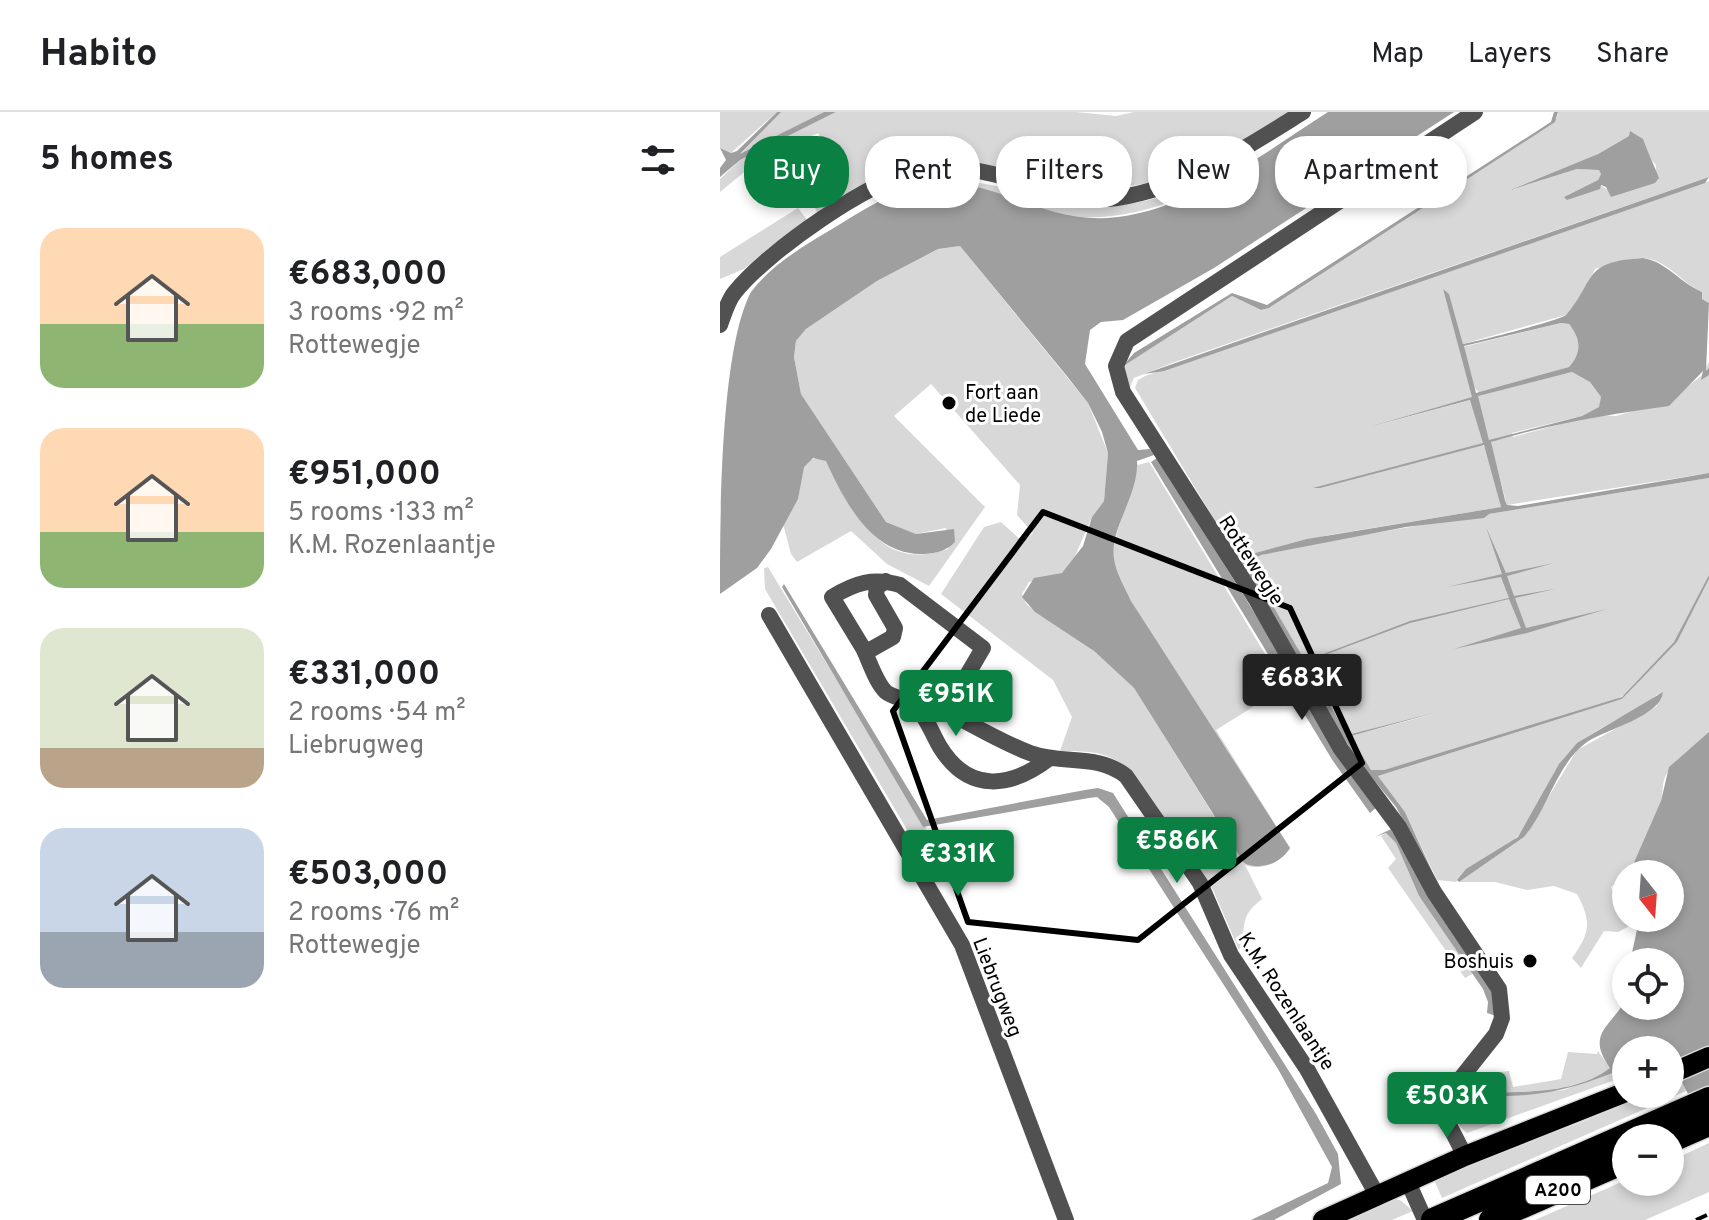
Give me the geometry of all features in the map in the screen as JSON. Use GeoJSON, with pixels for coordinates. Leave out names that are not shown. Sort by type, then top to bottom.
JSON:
{"type":"FeatureCollection","features":[{"type":"Feature","properties":{"kind":"highway","name":"A200"},"geometry":{"type":"LineString","coordinates":[[1433,1220],[1709,1099]]}},
{"type":"Feature","properties":{"kind":"highway"},"geometry":{"type":"LineString","coordinates":[[1684,1135],[1709,1124]]}},
{"type":"Feature","properties":{"kind":"highway","name":"A200"},"geometry":{"type":"LineString","coordinates":[[1491,1220],[1612,1167]]}},
{"type":"Feature","properties":{"kind":"main road"},"geometry":{"type":"LineString","coordinates":[[1684,1068],[1709,1057]]}},
{"type":"Feature","properties":{"kind":"main road"},"geometry":{"type":"LineString","coordinates":[[1323,1220],[1465,1156],[1612,1098]]}},
{"type":"Feature","properties":{"kind":"street"},"geometry":{"type":"LineString","coordinates":[[720,325],[726,292],[788,243],[869,190],[923,168],[967,169],[1078,198],[1115,198],[1176,185],[1241,151],[1303,112]]}},
{"type":"Feature","properties":{"kind":"street","name":"Rottewegje"},"geometry":{"type":"LineString","coordinates":[[1465,1156],[1449,1125],[1447,1111],[1457,1083],[1496,1034],[1502,1018],[1499,989],[1434,892],[1399,827],[1341,749],[1257,601],[1123,392],[1116,366],[1127,341],[1475,112]]}},
{"type":"Feature","properties":{"kind":"street","name":"K.M. Rozenlaantje"},"geometry":{"type":"LineString","coordinates":[[886,581],[865,581],[832,597],[886,693],[915,705],[946,711],[1030,753],[1112,765],[1138,793],[1200,883],[1231,955],[1307,1069],[1377,1195]]}},
{"type":"Feature","properties":{"kind":"street"},"geometry":{"type":"LineString","coordinates":[[863,648],[870,650],[893,637],[895,628],[876,595],[877,587],[886,581],[911,590],[983,648],[946,711]]}},
{"type":"Feature","properties":{"kind":"street","name":"Liebrugweg"},"geometry":{"type":"LineString","coordinates":[[769,615],[962,945],[1066,1220]]}},
{"type":"Feature","properties":{"kind":"street","name":"K.M. Rozenlaantje"},"geometry":{"type":"LineString","coordinates":[[915,705],[951,762],[967,776],[986,782],[1007,780],[1028,775],[1050,758]]}},
{"type":"Feature","properties":{"kind":"street"},"geometry":{"type":"LineString","coordinates":[[1408,1182],[1425,1220]]}},
{"type":"Feature","properties":{"kind":"highlighted area"},"geometry":{"type":"Polygon","coordinates":[[[1043,512],[1290,608],[1362,763],[1138,940],[968,922],[893,711],[1043,512]]]}},
{"type":"Feature","properties":{"kind":"shaded area"},"geometry":{"type":"Polygon","coordinates":[[[720,112],[777,112],[750,136],[744,136],[744,141],[731,153],[720,148],[720,112]]]}},
{"type":"Feature","properties":{"kind":"shaded area"},"geometry":{"type":"Polygon","coordinates":[[[777,112],[781,112],[758,136],[752,136],[777,112]]]}},
{"type":"Feature","properties":{"kind":"shaded area"},"geometry":{"type":"Polygon","coordinates":[[[780,112],[824,112],[777,136],[758,136],[780,112]]]}},
{"type":"Feature","properties":{"kind":"shaded area"},"geometry":{"type":"Polygon","coordinates":[[[824,112],[836,112],[788,136],[776,136],[824,112]]]}},
{"type":"Feature","properties":{"kind":"shaded area"},"geometry":{"type":"Polygon","coordinates":[[[836,112],[1076,112],[1116,116],[1134,112],[1291,112],[1252,136],[1148,136],[1148,183],[1132,186],[1132,136],[996,136],[996,168],[980,164],[980,136],[865,136],[865,192],[849,199],[849,136],[819,136],[818,133],[788,136],[836,112]]]}},
{"type":"Feature","properties":{"kind":"shaded area"},"geometry":{"type":"Polygon","coordinates":[[[1328,112],[1454,112],[1417,136],[1292,136],[1328,112]]]}},
{"type":"Feature","properties":{"kind":"shaded area"},"geometry":{"type":"Polygon","coordinates":[[[1554,112],[1558,112],[1555,122],[1467,179],[1467,176],[1551,122],[1554,112]]]}},
{"type":"Feature","properties":{"kind":"shaded area"},"geometry":{"type":"Polygon","coordinates":[[[1558,112],[1709,112],[1709,177],[1172,363],[1134,378],[1130,387],[1122,367],[1232,296],[1261,310],[1269,308],[1421,208],[1467,208],[1467,177],[1557,118],[1558,112]],[[1629,136],[1598,154],[1512,189],[1577,169],[1600,170],[1598,180],[1568,195],[1567,200],[1600,185],[1614,194],[1635,189],[1648,183],[1656,165],[1629,136]]]}},
{"type":"Feature","properties":{"kind":"shaded area"},"geometry":{"type":"Polygon","coordinates":[[[1630,131],[1643,139],[1659,178],[1655,183],[1611,197],[1606,187],[1601,185],[1600,189],[1567,200],[1564,197],[1598,180],[1601,174],[1599,170],[1577,169],[1510,190],[1598,154],[1629,136],[1630,131]]]}},
{"type":"Feature","properties":{"kind":"shaded area"},"geometry":{"type":"Polygon","coordinates":[[[744,144],[740,154],[744,152],[744,158],[720,177],[720,168],[726,160],[720,148],[731,153],[744,144]]]}},
{"type":"Feature","properties":{"kind":"shaded area"},"geometry":{"type":"Polygon","coordinates":[[[1275,147],[1275,208],[1306,208],[1214,268],[1123,320],[1101,322],[1090,330],[1085,364],[1138,450],[1150,449],[1154,455],[1137,461],[1134,486],[1114,548],[1119,575],[1131,601],[1290,848],[1281,858],[1264,866],[1244,863],[1134,688],[1094,651],[1035,612],[1022,597],[1034,578],[1062,573],[1083,546],[1092,517],[1104,501],[1108,453],[1088,403],[960,246],[938,249],[877,281],[806,329],[796,341],[794,357],[801,394],[886,522],[916,534],[954,529],[955,542],[943,550],[925,554],[887,545],[861,522],[850,507],[826,461],[813,458],[804,467],[798,499],[771,549],[757,568],[720,594],[724,437],[733,353],[751,292],[780,263],[868,208],[980,208],[980,188],[996,192],[996,208],[1041,208],[1094,218],[1118,217],[1156,208],[1259,208],[1259,158],[1275,147]]]}},
{"type":"Feature","properties":{"kind":"shaded area"},"geometry":{"type":"Polygon","coordinates":[[[744,158],[744,172],[720,192],[720,179],[744,158]]]}},
{"type":"Feature","properties":{"kind":"shaded area"},"geometry":{"type":"Polygon","coordinates":[[[1709,177],[1705,183],[1164,371],[1144,374],[1709,177]]]}},
{"type":"Feature","properties":{"kind":"shaded area"},"geometry":{"type":"Polygon","coordinates":[[[1709,181],[1709,303],[1702,299],[1702,292],[1660,263],[1631,259],[1595,269],[1584,292],[1566,315],[1463,344],[1449,295],[1443,289],[1473,397],[1370,427],[1471,400],[1484,439],[1483,443],[1467,449],[1482,445],[1486,448],[1501,507],[1329,535],[1244,556],[1229,544],[1135,388],[1138,380],[1145,376],[1709,181]]]}},
{"type":"Feature","properties":{"kind":"shaded area"},"geometry":{"type":"Polygon","coordinates":[[[980,183],[996,186],[996,195],[980,189],[980,183]]]}},
{"type":"Feature","properties":{"kind":"shaded area"},"geometry":{"type":"Polygon","coordinates":[[[1148,200],[1149,208],[1088,217],[1033,208],[1132,208],[1134,203],[1148,200]]]}},
{"type":"Feature","properties":{"kind":"shaded area"},"geometry":{"type":"Polygon","coordinates":[[[798,208],[808,221],[744,269],[720,279],[720,257],[798,208]]]}},
{"type":"Feature","properties":{"kind":"shaded area"},"geometry":{"type":"Polygon","coordinates":[[[815,208],[831,208],[818,214],[815,208]]]}},
{"type":"Feature","properties":{"kind":"shaded area"},"geometry":{"type":"Polygon","coordinates":[[[1418,208],[1423,208],[1269,308],[1261,310],[1232,296],[1122,367],[1134,353],[1232,293],[1267,305],[1418,208]]]}},
{"type":"Feature","properties":{"kind":"shaded area"},"geometry":{"type":"Polygon","coordinates":[[[960,246],[1088,403],[1108,453],[1104,501],[1092,517],[1073,561],[1062,573],[1029,582],[1022,594],[1027,605],[1094,651],[1134,688],[1234,848],[1260,812],[1109,565],[1136,461],[1138,465],[1149,462],[1285,687],[1216,730],[1290,848],[1270,864],[1258,867],[1245,865],[1262,899],[1246,917],[1239,950],[1213,890],[1132,773],[1108,756],[1060,751],[1072,717],[1053,680],[941,594],[984,527],[1001,522],[1023,542],[1033,533],[1017,515],[1020,485],[931,384],[894,416],[985,507],[929,586],[887,564],[851,531],[797,562],[791,554],[783,524],[798,499],[803,467],[808,460],[823,457],[870,530],[884,543],[901,552],[922,554],[948,549],[946,528],[916,534],[886,522],[801,394],[794,357],[796,341],[806,329],[877,281],[938,249],[960,246]]]}},
{"type":"Feature","properties":{"kind":"shaded area"},"geometry":{"type":"Polygon","coordinates":[[[1623,260],[1651,260],[1702,292],[1702,299],[1709,303],[1706,371],[1709,368],[1709,375],[1701,380],[1703,371],[1669,406],[1580,420],[1491,442],[1505,500],[1507,505],[1518,506],[1709,473],[1709,478],[1489,514],[1484,518],[1406,527],[1261,555],[1247,563],[1263,591],[1261,593],[1230,543],[1239,553],[1248,555],[1307,539],[1501,507],[1484,445],[1313,488],[1483,443],[1470,400],[1369,427],[1472,397],[1443,289],[1449,294],[1463,344],[1561,318],[1576,302],[1593,274],[1600,268],[1623,260]],[[1561,323],[1464,346],[1476,393],[1569,367],[1578,351],[1578,340],[1569,324],[1561,323]],[[1572,372],[1478,396],[1489,440],[1582,416],[1599,407],[1601,397],[1590,382],[1572,372]]]}},
{"type":"Feature","properties":{"kind":"shaded area"},"geometry":{"type":"Polygon","coordinates":[[[1561,323],[1569,324],[1578,340],[1576,356],[1569,367],[1482,394],[1572,372],[1590,382],[1601,397],[1600,407],[1582,416],[1512,433],[1513,437],[1593,415],[1616,416],[1653,405],[1662,407],[1701,376],[1709,362],[1709,368],[1701,378],[1709,375],[1709,473],[1507,505],[1490,443],[1495,440],[1489,440],[1477,397],[1480,394],[1473,386],[1463,347],[1561,323]]]}},
{"type":"Feature","properties":{"kind":"shaded area"},"geometry":{"type":"Polygon","coordinates":[[[1157,458],[1377,807],[1370,813],[1333,761],[1151,462],[1157,458]]]}},
{"type":"Feature","properties":{"kind":"shaded area"},"geometry":{"type":"Polygon","coordinates":[[[1709,478],[1709,575],[1682,631],[1630,691],[1614,701],[1384,770],[1371,770],[1351,736],[1433,714],[1347,735],[1272,604],[1265,602],[1247,563],[1261,555],[1325,541],[1709,478]]]}},
{"type":"Feature","properties":{"kind":"shaded area"},"geometry":{"type":"Polygon","coordinates":[[[1486,527],[1506,573],[1554,563],[1507,576],[1514,596],[1555,589],[1515,598],[1526,628],[1607,609],[1527,633],[1454,649],[1521,628],[1509,599],[1410,623],[1306,662],[1347,735],[1434,713],[1351,736],[1371,770],[1384,770],[1622,697],[1674,642],[1709,575],[1709,579],[1677,642],[1622,699],[1378,776],[1405,812],[1437,882],[1396,807],[1360,763],[1329,715],[1265,602],[1267,600],[1272,604],[1305,661],[1410,621],[1509,598],[1501,577],[1447,587],[1502,574],[1486,527]]]}},
{"type":"Feature","properties":{"kind":"shaded area"},"geometry":{"type":"Polygon","coordinates":[[[768,567],[927,829],[909,833],[765,589],[764,568],[768,567]]]}},
{"type":"Feature","properties":{"kind":"shaded area"},"geometry":{"type":"Polygon","coordinates":[[[1709,579],[1709,732],[1669,769],[1648,838],[1635,860],[1612,860],[1612,932],[1604,931],[1581,968],[1572,958],[1585,934],[1587,920],[1577,894],[1554,886],[1527,890],[1495,882],[1459,882],[1524,837],[1577,750],[1657,706],[1658,694],[1580,742],[1553,774],[1522,831],[1508,845],[1469,869],[1456,882],[1437,880],[1405,812],[1378,776],[1622,699],[1677,642],[1709,579]]]}},
{"type":"Feature","properties":{"kind":"shaded area"},"geometry":{"type":"Polygon","coordinates":[[[784,584],[927,820],[1098,788],[1113,793],[1316,1114],[1338,1154],[1341,1184],[1274,1220],[1251,1220],[1328,1183],[1332,1167],[1278,1069],[1109,807],[1097,797],[923,827],[782,587],[784,584]]]}},
{"type":"Feature","properties":{"kind":"shaded area"},"geometry":{"type":"Polygon","coordinates":[[[1663,692],[1660,701],[1643,715],[1596,737],[1577,751],[1560,774],[1524,837],[1459,882],[1457,880],[1466,869],[1518,837],[1559,764],[1577,743],[1663,692]]]}},
{"type":"Feature","properties":{"kind":"shaded area"},"geometry":{"type":"Polygon","coordinates":[[[1709,732],[1709,1136],[1684,1086],[1684,1036],[1612,1036],[1612,1073],[1569,1088],[1525,1095],[1476,1096],[1461,1103],[1464,1094],[1540,1091],[1594,1078],[1610,1068],[1603,1056],[1600,1039],[1612,1018],[1684,1020],[1684,948],[1633,948],[1636,932],[1684,932],[1684,860],[1635,860],[1661,801],[1669,767],[1709,732]]]}},
{"type":"Feature","properties":{"kind":"shaded area"},"geometry":{"type":"Polygon","coordinates":[[[1393,828],[1492,984],[1496,1016],[1487,1013],[1488,1002],[1483,989],[1419,896],[1396,843],[1386,833],[1375,837],[1393,828]]]}},
{"type":"Feature","properties":{"kind":"shaded area"},"geometry":{"type":"Polygon","coordinates":[[[1386,833],[1396,843],[1419,896],[1474,973],[1465,978],[1388,868],[1396,859],[1381,836],[1386,833]]]}},
{"type":"Feature","properties":{"kind":"shaded area"},"geometry":{"type":"Polygon","coordinates":[[[1598,1051],[1610,1068],[1594,1078],[1539,1091],[1464,1094],[1463,1101],[1469,1097],[1564,1090],[1612,1072],[1612,1081],[1467,1133],[1457,1120],[1456,1106],[1466,1076],[1509,1071],[1513,1087],[1561,1079],[1568,1052],[1597,1054],[1598,1051]]]}},
{"type":"Feature","properties":{"kind":"shaded area"},"geometry":{"type":"Polygon","coordinates":[[[1613,1108],[1647,1108],[1442,1198],[1434,1180],[1613,1108]]]}},
{"type":"Feature","properties":{"kind":"shaded area"},"geometry":{"type":"Polygon","coordinates":[[[1709,1143],[1709,1192],[1645,1220],[1535,1220],[1612,1186],[1612,1196],[1684,1196],[1684,1155],[1709,1143]]]}},
{"type":"Feature","properties":{"kind":"shaded area"},"geometry":{"type":"Polygon","coordinates":[[[1389,1198],[1400,1200],[1413,1211],[1392,1220],[1339,1220],[1389,1198]]]}},
{"type":"Feature","properties":{"kind":"railway"},"geometry":{"type":"LineString","coordinates":[[1696,1220],[1709,1214]]}},
{"type":"Feature","properties":{"kind":"place","name":"Fort aan de Liede"},"geometry":{"type":"Point","coordinates":[949,403]}},
{"type":"Feature","properties":{"kind":"place","name":"Boshuis"},"geometry":{"type":"Point","coordinates":[1530,961]}}]}
